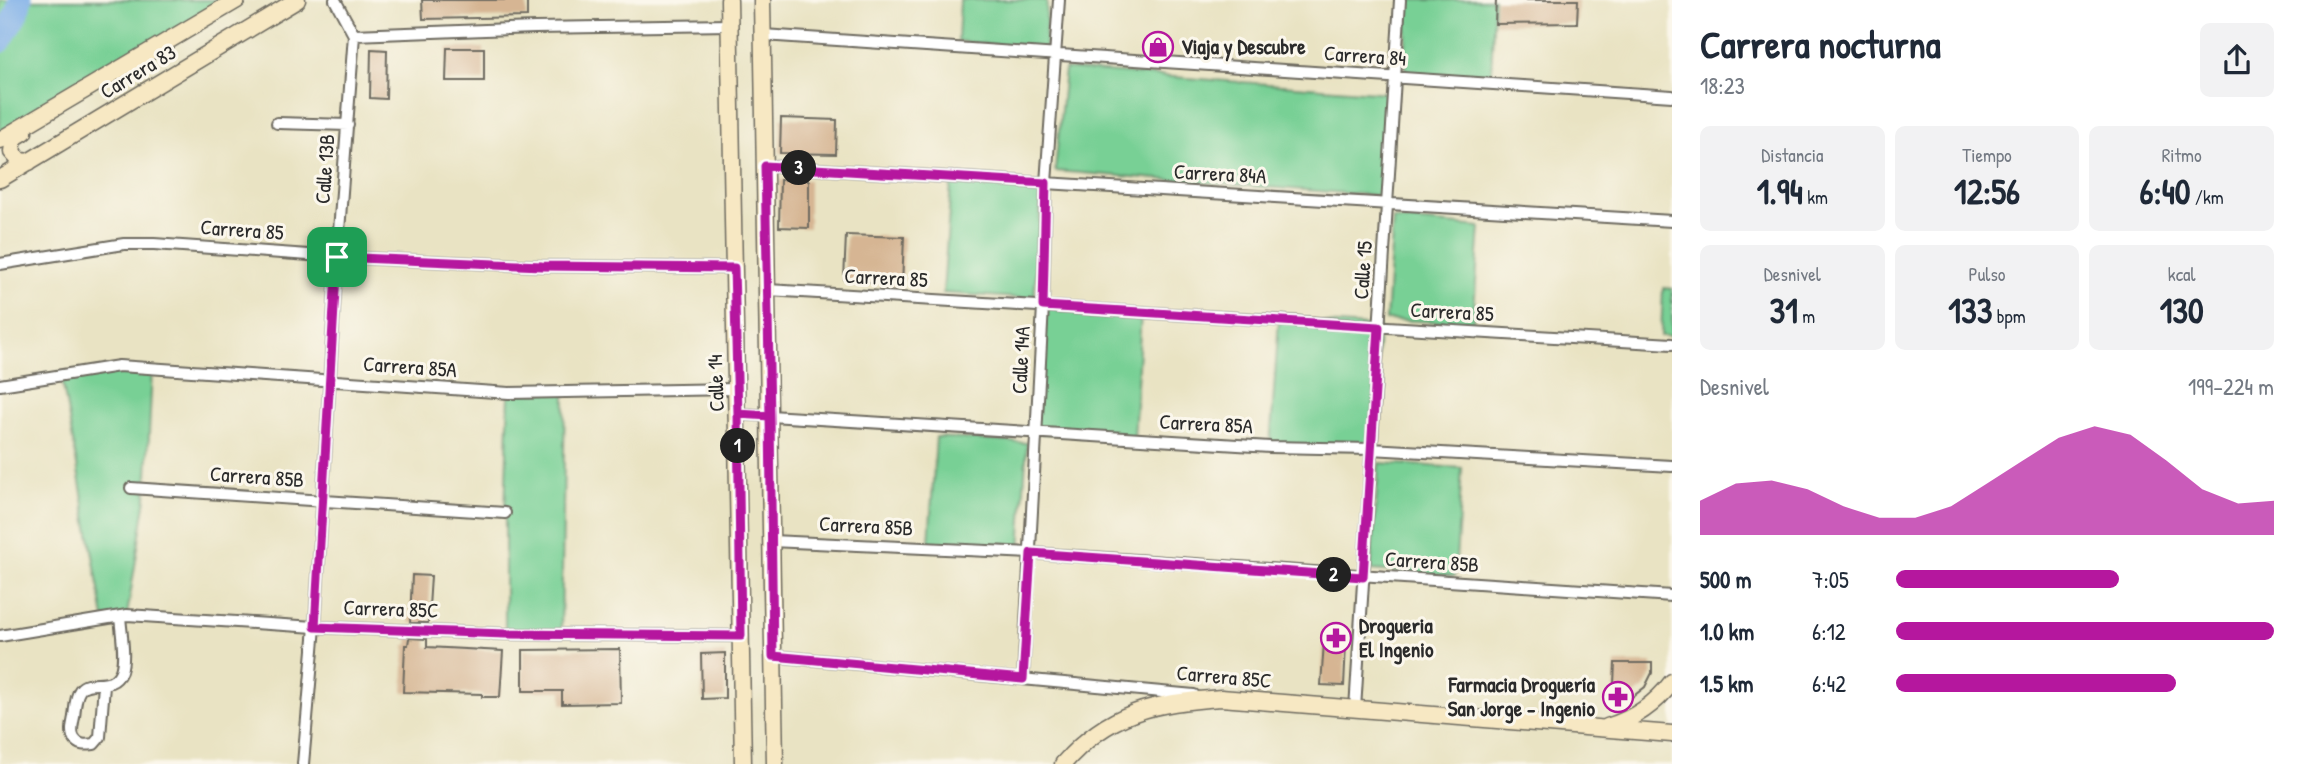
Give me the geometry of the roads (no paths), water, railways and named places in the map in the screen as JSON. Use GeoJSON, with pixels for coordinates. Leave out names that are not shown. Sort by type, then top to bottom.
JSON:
{"type":"FeatureCollection","features":[{"type":"Feature","properties":{"kind":"street","name":"Carrera 83"},"geometry":{"type":"LineString","coordinates":[[0,140],[237,0]]}},
{"type":"Feature","properties":{"kind":"street","name":"Carrera 83"},"geometry":{"type":"LineString","coordinates":[[0,179],[297,0]]}},
{"type":"Feature","properties":{"kind":"street"},"geometry":{"type":"LineString","coordinates":[[335,0],[354,35],[535,28],[730,26]]}},
{"type":"Feature","properties":{"kind":"street","name":"Calle 14"},"geometry":{"type":"LineString","coordinates":[[729,0],[743,764]]}},
{"type":"Feature","properties":{"kind":"street"},"geometry":{"type":"LineString","coordinates":[[762,0],[775,764]]}},
{"type":"Feature","properties":{"kind":"street","name":"Calle 14A"},"geometry":{"type":"LineString","coordinates":[[1023,679],[1043,306],[1046,183],[1059,0]]}},
{"type":"Feature","properties":{"kind":"street","name":"Calle 15"},"geometry":{"type":"LineString","coordinates":[[1355,709],[1400,0]]}},
{"type":"Feature","properties":{"kind":"street","name":"Calle 13B"},"geometry":{"type":"LineString","coordinates":[[303,764],[315,627],[337,257],[354,35]]}},
{"type":"Feature","properties":{"kind":"street","name":"Carrera 84"},"geometry":{"type":"LineString","coordinates":[[763,35],[1672,96]]}},
{"type":"Feature","properties":{"kind":"street"},"geometry":{"type":"LineString","coordinates":[[29,162],[15,157],[12,142],[36,124],[37,118]]}},
{"type":"Feature","properties":{"kind":"street"},"geometry":{"type":"LineString","coordinates":[[277,123],[348,125]]}},
{"type":"Feature","properties":{"kind":"street","name":"Carrera 84A"},"geometry":{"type":"LineString","coordinates":[[765,166],[1672,221]]}},
{"type":"Feature","properties":{"kind":"street","name":"Carrera 85"},"geometry":{"type":"LineString","coordinates":[[0,264],[124,244],[155,244],[337,257],[542,266],[734,268]]}},
{"type":"Feature","properties":{"kind":"street","name":"Carrera 85"},"geometry":{"type":"LineString","coordinates":[[768,290],[1672,344]]}},
{"type":"Feature","properties":{"kind":"street","name":"Carrera 85A"},"geometry":{"type":"LineString","coordinates":[[0,385],[119,366],[509,393],[736,389]]}},
{"type":"Feature","properties":{"kind":"street","name":"Carrera 85A"},"geometry":{"type":"LineString","coordinates":[[738,414],[1270,447],[1371,449],[1672,466]]}},
{"type":"Feature","properties":{"kind":"street","name":"Carrera 85B"},"geometry":{"type":"LineString","coordinates":[[131,488],[505,513]]}},
{"type":"Feature","properties":{"kind":"street","name":"Carrera 85B"},"geometry":{"type":"LineString","coordinates":[[771,541],[1031,553],[1672,596]]}},
{"type":"Feature","properties":{"kind":"street"},"geometry":{"type":"LineString","coordinates":[[104,685],[100,737],[93,744],[82,745],[74,739],[72,729],[78,693],[82,687],[90,684],[104,685],[120,673],[120,616]]}},
{"type":"Feature","properties":{"kind":"street","name":"Carrera 85C"},"geometry":{"type":"LineString","coordinates":[[0,636],[120,616],[505,634],[741,636]]}},
{"type":"Feature","properties":{"kind":"street","name":"Carrera 85C"},"geometry":{"type":"LineString","coordinates":[[773,656],[1221,698],[1672,734]]}},
{"type":"Feature","properties":{"kind":"street"},"geometry":{"type":"LineString","coordinates":[[1601,729],[1624,721],[1645,709],[1672,682]]}},
{"type":"Feature","properties":{"kind":"street"},"geometry":{"type":"LineString","coordinates":[[1063,764],[1081,744],[1118,719],[1149,707],[1221,698]]}},
{"type":"Feature","properties":{"kind":"waterway"},"geometry":{"type":"LineString","coordinates":[[0,41],[17,13],[20,0]]}},
{"type":"Feature","properties":{"kind":"place","name":"Viaja y Descubre"},"geometry":{"type":"Point","coordinates":[1158,47]}},
{"type":"Feature","properties":{"kind":"place","name":"Drogueria El Ingenio"},"geometry":{"type":"Point","coordinates":[1336,638]}},
{"type":"Feature","properties":{"kind":"place","name":"Farmacia Droguería San Jorge - Ingenio"},"geometry":{"type":"Point","coordinates":[1618,697]}}]}
